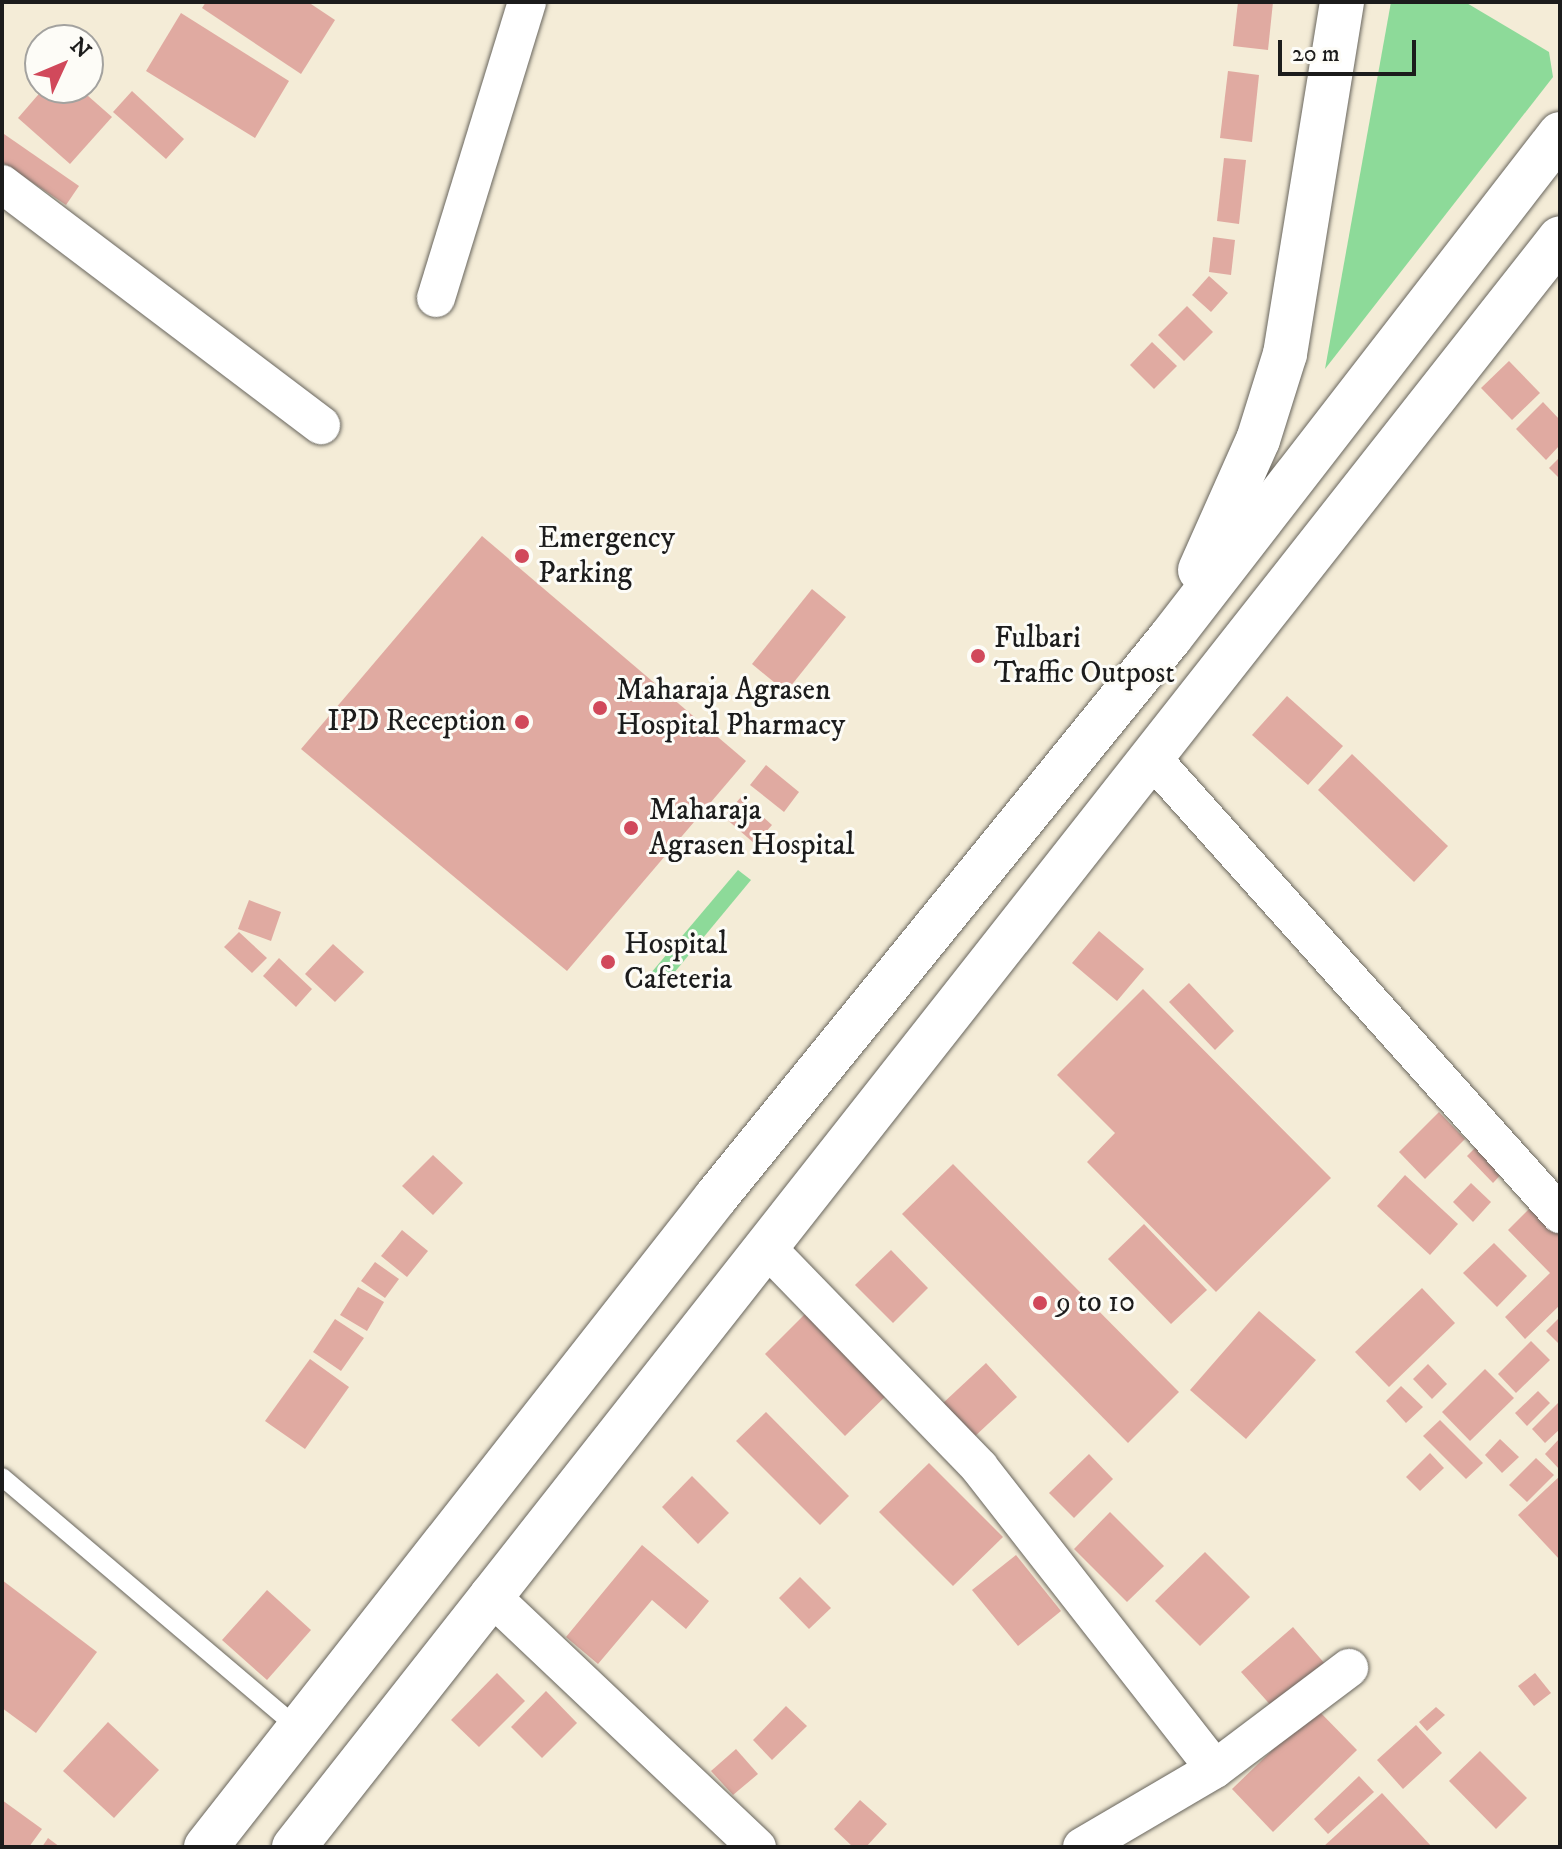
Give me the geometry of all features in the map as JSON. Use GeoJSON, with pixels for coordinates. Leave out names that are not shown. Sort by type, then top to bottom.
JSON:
{"type":"FeatureCollection","features":[{"type":"Feature","properties":{"kind":"highway"},"geometry":{"type":"LineString","coordinates":[[1170,638],[1258,440],[1285,354],[1308,239],[1342,2]]}},
{"type":"Feature","properties":{"kind":"highway"},"geometry":{"type":"LineString","coordinates":[[206,1847],[716,1197],[1170,638],[1560,134]]}},
{"type":"Feature","properties":{"kind":"highway"},"geometry":{"type":"LineString","coordinates":[[294,1847],[489,1594],[1560,238]]}},
{"type":"Feature","properties":{"kind":"street"},"geometry":{"type":"LineString","coordinates":[[436,298],[527,2]]}},
{"type":"Feature","properties":{"kind":"street"},"geometry":{"type":"LineString","coordinates":[[2,184],[321,425]]}},
{"type":"Feature","properties":{"kind":"street"},"geometry":{"type":"LineString","coordinates":[[1150,756],[1560,1214]]}},
{"type":"Feature","properties":{"kind":"street"},"geometry":{"type":"LineString","coordinates":[[765,1246],[979,1467],[1215,1769]]}},
{"type":"Feature","properties":{"kind":"street"},"geometry":{"type":"LineString","coordinates":[[489,1594],[757,1847]]}},
{"type":"Feature","properties":{"kind":"street"},"geometry":{"type":"LineString","coordinates":[[1082,1847],[1215,1769],[1349,1668]]}},
{"type":"Feature","properties":{"kind":"lane"},"geometry":{"type":"LineString","coordinates":[[2,1477],[298,1728]]}},
{"type":"Feature","properties":{"kind":"green space"},"geometry":{"type":"Polygon","coordinates":[[[1391,2],[1465,2],[1549,52],[1553,77],[1325,369],[1391,2]]]}},
{"type":"Feature","properties":{"kind":"green space"},"geometry":{"type":"Polygon","coordinates":[[[738,870],[751,880],[659,991],[645,980],[738,870]]]}},
{"type":"Feature","properties":{"kind":"building"},"geometry":{"type":"Polygon","coordinates":[[[206,2],[308,2],[335,20],[301,74],[202,8],[206,2]]]}},
{"type":"Feature","properties":{"kind":"building"},"geometry":{"type":"Polygon","coordinates":[[[1238,2],[1273,2],[1268,50],[1233,46],[1238,2]]]}},
{"type":"Feature","properties":{"kind":"building"},"geometry":{"type":"Polygon","coordinates":[[[181,13],[289,81],[255,138],[146,71],[181,13]]]}},
{"type":"Feature","properties":{"kind":"building"},"geometry":{"type":"Polygon","coordinates":[[[1228,71],[1259,75],[1252,142],[1220,138],[1228,71]]]}},
{"type":"Feature","properties":{"kind":"building"},"geometry":{"type":"Polygon","coordinates":[[[132,91],[184,139],[166,159],[113,112],[132,91]]]}},
{"type":"Feature","properties":{"kind":"building"},"geometry":{"type":"Polygon","coordinates":[[[30,104],[97,104],[112,117],[70,164],[18,118],[30,104]]]}},
{"type":"Feature","properties":{"kind":"building"},"geometry":{"type":"Polygon","coordinates":[[[4,134],[79,186],[66,205],[2,162],[4,134]]]}},
{"type":"Feature","properties":{"kind":"building"},"geometry":{"type":"Polygon","coordinates":[[[1224,158],[1246,160],[1239,224],[1217,221],[1224,158]]]}},
{"type":"Feature","properties":{"kind":"building"},"geometry":{"type":"Polygon","coordinates":[[[1213,237],[1235,240],[1231,275],[1209,272],[1213,237]]]}},
{"type":"Feature","properties":{"kind":"building"},"geometry":{"type":"Polygon","coordinates":[[[1209,276],[1228,293],[1211,312],[1192,295],[1209,276]]]}},
{"type":"Feature","properties":{"kind":"building"},"geometry":{"type":"Polygon","coordinates":[[[1187,306],[1213,332],[1184,361],[1158,335],[1187,306]]]}},
{"type":"Feature","properties":{"kind":"building"},"geometry":{"type":"Polygon","coordinates":[[[1152,342],[1177,366],[1154,389],[1130,365],[1152,342]]]}},
{"type":"Feature","properties":{"kind":"building"},"geometry":{"type":"Polygon","coordinates":[[[1509,361],[1540,393],[1512,420],[1481,388],[1509,361]]]}},
{"type":"Feature","properties":{"kind":"building"},"geometry":{"type":"Polygon","coordinates":[[[1543,402],[1560,420],[1560,445],[1546,460],[1516,429],[1543,402]]]}},
{"type":"Feature","properties":{"kind":"building"},"geometry":{"type":"Polygon","coordinates":[[[1560,457],[1560,479],[1549,468],[1560,457]]]}},
{"type":"Feature","properties":{"kind":"building"},"geometry":{"type":"Polygon","coordinates":[[[482,536],[746,761],[567,971],[301,749],[482,536]]]}},
{"type":"Feature","properties":{"kind":"building"},"geometry":{"type":"Polygon","coordinates":[[[812,589],[846,617],[786,692],[752,664],[812,589]]]}},
{"type":"Feature","properties":{"kind":"building"},"geometry":{"type":"Polygon","coordinates":[[[1287,696],[1343,746],[1308,785],[1252,735],[1287,696]]]}},
{"type":"Feature","properties":{"kind":"building"},"geometry":{"type":"Polygon","coordinates":[[[1352,754],[1448,846],[1414,882],[1318,790],[1352,754]]]}},
{"type":"Feature","properties":{"kind":"building"},"geometry":{"type":"Polygon","coordinates":[[[766,765],[799,792],[784,812],[750,785],[766,765]]]}},
{"type":"Feature","properties":{"kind":"building"},"geometry":{"type":"Polygon","coordinates":[[[741,797],[772,825],[755,844],[724,817],[741,797]]]}},
{"type":"Feature","properties":{"kind":"building"},"geometry":{"type":"Polygon","coordinates":[[[249,900],[281,912],[271,941],[238,929],[249,900]]]}},
{"type":"Feature","properties":{"kind":"building"},"geometry":{"type":"Polygon","coordinates":[[[1099,931],[1144,969],[1117,1001],[1072,963],[1099,931]]]}},
{"type":"Feature","properties":{"kind":"building"},"geometry":{"type":"Polygon","coordinates":[[[239,932],[267,958],[252,973],[224,947],[239,932]]]}},
{"type":"Feature","properties":{"kind":"building"},"geometry":{"type":"Polygon","coordinates":[[[333,944],[364,972],[335,1002],[305,974],[333,944]]]}},
{"type":"Feature","properties":{"kind":"building"},"geometry":{"type":"Polygon","coordinates":[[[279,958],[312,989],[296,1007],[263,976],[279,958]]]}},
{"type":"Feature","properties":{"kind":"building"},"geometry":{"type":"Polygon","coordinates":[[[1189,983],[1234,1031],[1215,1050],[1169,1002],[1189,983]]]}},
{"type":"Feature","properties":{"kind":"building"},"geometry":{"type":"Polygon","coordinates":[[[1143,989],[1331,1178],[1216,1292],[1087,1162],[1115,1133],[1057,1075],[1143,989]]]}},
{"type":"Feature","properties":{"kind":"building"},"geometry":{"type":"Polygon","coordinates":[[[1439,1112],[1465,1139],[1425,1179],[1399,1152],[1439,1112]]]}},
{"type":"Feature","properties":{"kind":"building"},"geometry":{"type":"Polygon","coordinates":[[[1480,1143],[1506,1169],[1493,1183],[1467,1156],[1480,1143]]]}},
{"type":"Feature","properties":{"kind":"building"},"geometry":{"type":"Polygon","coordinates":[[[433,1155],[463,1183],[433,1215],[402,1186],[433,1155]]]}},
{"type":"Feature","properties":{"kind":"building","name":"9 to 10"},"geometry":{"type":"Polygon","coordinates":[[[953,1164],[1179,1392],[1128,1443],[902,1214],[953,1164]]]}},
{"type":"Feature","properties":{"kind":"building"},"geometry":{"type":"Polygon","coordinates":[[[1405,1175],[1458,1224],[1430,1255],[1377,1206],[1405,1175]]]}},
{"type":"Feature","properties":{"kind":"building"},"geometry":{"type":"Polygon","coordinates":[[[1471,1183],[1491,1202],[1473,1222],[1453,1202],[1471,1183]]]}},
{"type":"Feature","properties":{"kind":"building"},"geometry":{"type":"Polygon","coordinates":[[[1533,1205],[1560,1233],[1560,1305],[1525,1339],[1505,1317],[1550,1273],[1508,1230],[1533,1205]]]}},
{"type":"Feature","properties":{"kind":"building"},"geometry":{"type":"Polygon","coordinates":[[[1144,1224],[1207,1290],[1171,1324],[1108,1259],[1144,1224]]]}},
{"type":"Feature","properties":{"kind":"building"},"geometry":{"type":"Polygon","coordinates":[[[402,1230],[428,1251],[407,1277],[381,1256],[402,1230]]]}},
{"type":"Feature","properties":{"kind":"building"},"geometry":{"type":"Polygon","coordinates":[[[1494,1243],[1527,1276],[1497,1307],[1463,1273],[1494,1243]]]}},
{"type":"Feature","properties":{"kind":"building"},"geometry":{"type":"Polygon","coordinates":[[[891,1250],[928,1288],[893,1323],[855,1285],[891,1250]]]}},
{"type":"Feature","properties":{"kind":"building"},"geometry":{"type":"Polygon","coordinates":[[[375,1262],[399,1279],[385,1298],[361,1281],[375,1262]]]}},
{"type":"Feature","properties":{"kind":"building"},"geometry":{"type":"Polygon","coordinates":[[[358,1287],[384,1302],[367,1331],[340,1315],[358,1287]]]}},
{"type":"Feature","properties":{"kind":"building"},"geometry":{"type":"Polygon","coordinates":[[[1422,1288],[1455,1323],[1389,1387],[1355,1352],[1422,1288]]]}},
{"type":"Feature","properties":{"kind":"building"},"geometry":{"type":"Polygon","coordinates":[[[811,1308],[892,1390],[845,1436],[765,1354],[811,1308]]]}},
{"type":"Feature","properties":{"kind":"building"},"geometry":{"type":"Polygon","coordinates":[[[1259,1311],[1316,1360],[1246,1439],[1190,1390],[1259,1311]]]}},
{"type":"Feature","properties":{"kind":"building"},"geometry":{"type":"Polygon","coordinates":[[[1560,1317],[1560,1345],[1546,1331],[1560,1317]]]}},
{"type":"Feature","properties":{"kind":"building"},"geometry":{"type":"Polygon","coordinates":[[[335,1319],[364,1338],[341,1371],[313,1352],[335,1319]]]}},
{"type":"Feature","properties":{"kind":"building"},"geometry":{"type":"Polygon","coordinates":[[[1531,1341],[1550,1360],[1516,1393],[1498,1374],[1531,1341]]]}},
{"type":"Feature","properties":{"kind":"building"},"geometry":{"type":"Polygon","coordinates":[[[310,1359],[349,1387],[305,1449],[265,1421],[310,1359]]]}},
{"type":"Feature","properties":{"kind":"building"},"geometry":{"type":"Polygon","coordinates":[[[986,1363],[1017,1397],[973,1438],[942,1404],[986,1363]]]}},
{"type":"Feature","properties":{"kind":"building"},"geometry":{"type":"Polygon","coordinates":[[[1428,1364],[1447,1384],[1432,1399],[1413,1379],[1428,1364]]]}},
{"type":"Feature","properties":{"kind":"building"},"geometry":{"type":"Polygon","coordinates":[[[1485,1369],[1514,1398],[1470,1441],[1442,1412],[1485,1369]]]}},
{"type":"Feature","properties":{"kind":"building"},"geometry":{"type":"Polygon","coordinates":[[[1401,1386],[1423,1407],[1406,1423],[1386,1401],[1401,1386]]]}},
{"type":"Feature","properties":{"kind":"building"},"geometry":{"type":"Polygon","coordinates":[[[1538,1391],[1550,1403],[1527,1426],[1515,1413],[1538,1391]]]}},
{"type":"Feature","properties":{"kind":"building"},"geometry":{"type":"Polygon","coordinates":[[[1558,1403],[1560,1429],[1545,1443],[1532,1429],[1558,1403]]]}},
{"type":"Feature","properties":{"kind":"building"},"geometry":{"type":"Polygon","coordinates":[[[766,1412],[849,1496],[820,1525],[736,1441],[766,1412]]]}},
{"type":"Feature","properties":{"kind":"building"},"geometry":{"type":"Polygon","coordinates":[[[1440,1420],[1483,1463],[1466,1479],[1423,1436],[1440,1420]]]}},
{"type":"Feature","properties":{"kind":"building"},"geometry":{"type":"Polygon","coordinates":[[[1560,1438],[1560,1470],[1545,1454],[1560,1438]]]}},
{"type":"Feature","properties":{"kind":"building"},"geometry":{"type":"Polygon","coordinates":[[[1500,1439],[1519,1457],[1502,1473],[1485,1455],[1500,1439]]]}},
{"type":"Feature","properties":{"kind":"building"},"geometry":{"type":"Polygon","coordinates":[[[1430,1453],[1444,1468],[1420,1491],[1406,1477],[1430,1453]]]}},
{"type":"Feature","properties":{"kind":"building"},"geometry":{"type":"Polygon","coordinates":[[[1089,1454],[1113,1479],[1074,1518],[1049,1493],[1089,1454]]]}},
{"type":"Feature","properties":{"kind":"building"},"geometry":{"type":"Polygon","coordinates":[[[1536,1458],[1554,1475],[1527,1502],[1509,1485],[1536,1458]]]}},
{"type":"Feature","properties":{"kind":"building"},"geometry":{"type":"Polygon","coordinates":[[[929,1463],[1003,1537],[953,1586],[879,1512],[929,1463]]]}},
{"type":"Feature","properties":{"kind":"building"},"geometry":{"type":"Polygon","coordinates":[[[692,1476],[729,1513],[698,1544],[662,1507],[692,1476]]]}},
{"type":"Feature","properties":{"kind":"building"},"geometry":{"type":"Polygon","coordinates":[[[1560,1476],[1560,1560],[1518,1515],[1560,1476]]]}},
{"type":"Feature","properties":{"kind":"building"},"geometry":{"type":"Polygon","coordinates":[[[1110,1512],[1164,1566],[1127,1602],[1074,1549],[1110,1512]]]}},
{"type":"Feature","properties":{"kind":"building"},"geometry":{"type":"Polygon","coordinates":[[[642,1545],[709,1601],[686,1629],[652,1600],[598,1664],[566,1637],[642,1545]]]}},
{"type":"Feature","properties":{"kind":"building"},"geometry":{"type":"Polygon","coordinates":[[[1205,1552],[1250,1597],[1200,1646],[1155,1601],[1205,1552]]]}},
{"type":"Feature","properties":{"kind":"building"},"geometry":{"type":"Polygon","coordinates":[[[1016,1555],[1061,1611],[1018,1646],[972,1590],[1016,1555]]]}},
{"type":"Feature","properties":{"kind":"building"},"geometry":{"type":"Polygon","coordinates":[[[800,1577],[831,1608],[809,1629],[779,1598],[800,1577]]]}},
{"type":"Feature","properties":{"kind":"building"},"geometry":{"type":"Polygon","coordinates":[[[2,1580],[97,1652],[36,1733],[2,1708],[2,1580]]]}},
{"type":"Feature","properties":{"kind":"building"},"geometry":{"type":"Polygon","coordinates":[[[267,1590],[311,1630],[267,1680],[222,1640],[267,1590]]]}},
{"type":"Feature","properties":{"kind":"building"},"geometry":{"type":"Polygon","coordinates":[[[1293,1627],[1326,1665],[1275,1710],[1241,1672],[1293,1627]]]}},
{"type":"Feature","properties":{"kind":"building"},"geometry":{"type":"Polygon","coordinates":[[[497,1673],[525,1701],[479,1747],[451,1720],[497,1673]]]}},
{"type":"Feature","properties":{"kind":"building"},"geometry":{"type":"Polygon","coordinates":[[[1535,1673],[1551,1693],[1534,1706],[1518,1686],[1535,1673]]]}},
{"type":"Feature","properties":{"kind":"building"},"geometry":{"type":"Polygon","coordinates":[[[546,1691],[577,1723],[542,1758],[511,1727],[546,1691]]]}},
{"type":"Feature","properties":{"kind":"building"},"geometry":{"type":"Polygon","coordinates":[[[786,1706],[807,1726],[772,1760],[753,1740],[786,1706]]]}},
{"type":"Feature","properties":{"kind":"building"},"geometry":{"type":"Polygon","coordinates":[[[1436,1707],[1445,1715],[1427,1731],[1419,1722],[1436,1707]]]}},
{"type":"Feature","properties":{"kind":"building"},"geometry":{"type":"Polygon","coordinates":[[[1316,1708],[1357,1750],[1273,1832],[1232,1789],[1316,1708]]]}},
{"type":"Feature","properties":{"kind":"building"},"geometry":{"type":"Polygon","coordinates":[[[108,1722],[159,1770],[114,1818],[63,1771],[108,1722]]]}},
{"type":"Feature","properties":{"kind":"building"},"geometry":{"type":"Polygon","coordinates":[[[1416,1725],[1442,1753],[1403,1789],[1377,1760],[1416,1725]]]}},
{"type":"Feature","properties":{"kind":"building"},"geometry":{"type":"Polygon","coordinates":[[[736,1749],[758,1774],[733,1795],[711,1771],[736,1749]]]}},
{"type":"Feature","properties":{"kind":"building"},"geometry":{"type":"Polygon","coordinates":[[[1480,1751],[1527,1798],[1496,1829],[1449,1781],[1480,1751]]]}},
{"type":"Feature","properties":{"kind":"building"},"geometry":{"type":"Polygon","coordinates":[[[1359,1776],[1374,1792],[1328,1834],[1314,1819],[1359,1776]]]}},
{"type":"Feature","properties":{"kind":"building"},"geometry":{"type":"Polygon","coordinates":[[[1382,1793],[1432,1847],[1323,1847],[1382,1793]]]}},
{"type":"Feature","properties":{"kind":"building"},"geometry":{"type":"Polygon","coordinates":[[[2,1800],[42,1829],[29,1847],[2,1847],[2,1800]]]}},
{"type":"Feature","properties":{"kind":"building"},"geometry":{"type":"Polygon","coordinates":[[[860,1800],[887,1824],[866,1847],[853,1847],[834,1829],[860,1800]]]}},
{"type":"Feature","properties":{"kind":"building"},"geometry":{"type":"Polygon","coordinates":[[[48,1838],[60,1847],[42,1847],[48,1838]]]}},
{"type":"Feature","properties":{"kind":"place","name":"Emergency Parking"},"geometry":{"type":"Point","coordinates":[522,556]}},
{"type":"Feature","properties":{"kind":"place","name":"Fulbari Traffic Outpost"},"geometry":{"type":"Point","coordinates":[978,656]}},
{"type":"Feature","properties":{"kind":"place","name":"Maharaja Agrasen Hospital Pharmacy"},"geometry":{"type":"Point","coordinates":[600,708]}},
{"type":"Feature","properties":{"kind":"place","name":"IPD Reception"},"geometry":{"type":"Point","coordinates":[522,722]}},
{"type":"Feature","properties":{"kind":"place","name":"Maharaja Agrasen Hospital"},"geometry":{"type":"Point","coordinates":[631,828]}},
{"type":"Feature","properties":{"kind":"place","name":"Hospital Cafeteria"},"geometry":{"type":"Point","coordinates":[608,962]}},
{"type":"Feature","properties":{"kind":"place","name":"9 to 10"},"geometry":{"type":"Point","coordinates":[1040,1303]}}]}
